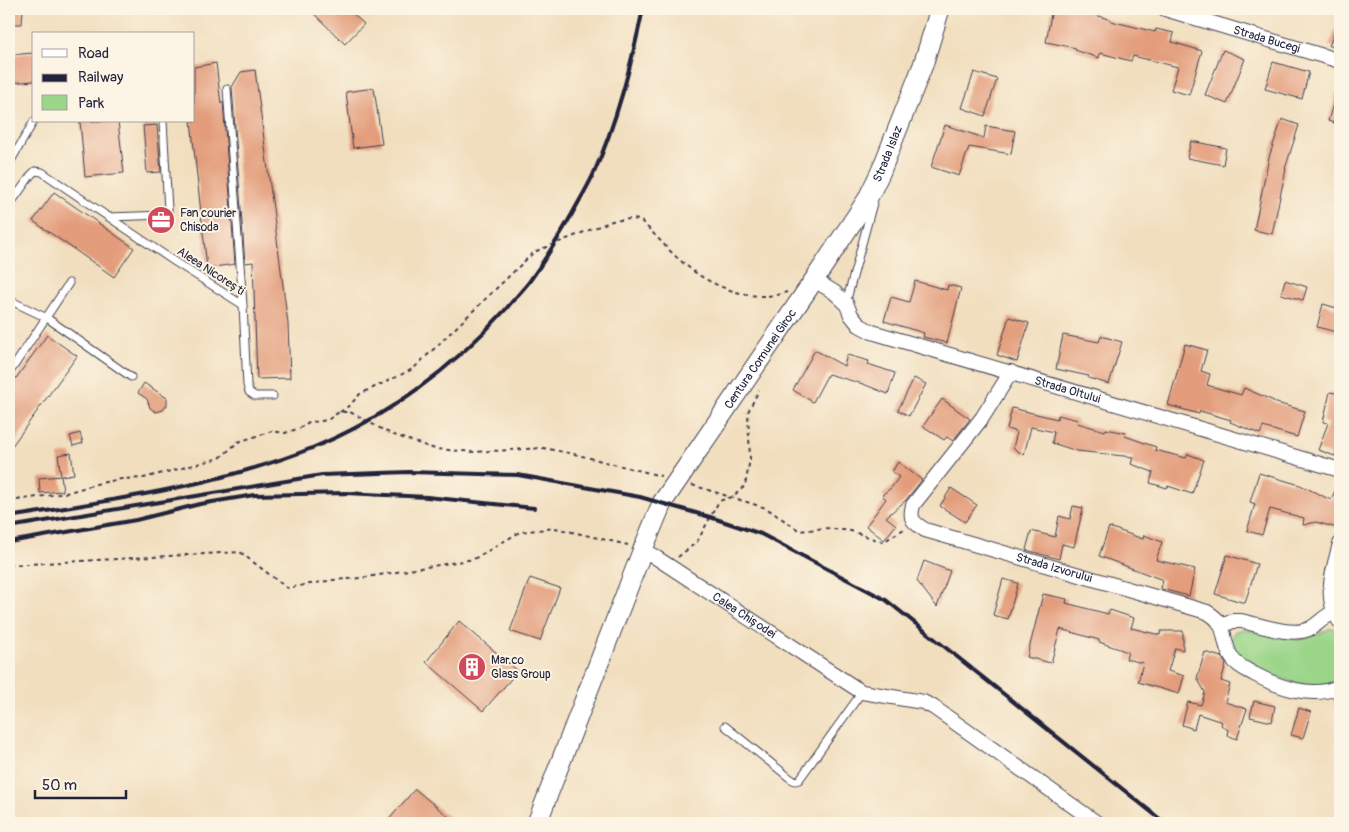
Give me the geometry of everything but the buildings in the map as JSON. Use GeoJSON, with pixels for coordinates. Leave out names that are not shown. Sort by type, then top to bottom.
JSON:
{"type":"FeatureCollection","features":[{"type":"Feature","properties":{"kind":"main road","name":"Strada Islaz"},"geometry":{"type":"LineString","coordinates":[[881,171],[922,65],[940,9]]}},
{"type":"Feature","properties":{"kind":"main road","name":"Centura Comunei Giroc"},"geometry":{"type":"LineString","coordinates":[[643,549],[662,503],[867,200],[881,171]]}},
{"type":"Feature","properties":{"kind":"main road"},"geometry":{"type":"LineString","coordinates":[[537,823],[643,549]]}},
{"type":"Feature","properties":{"kind":"street","name":"Strada Bucegi"},"geometry":{"type":"LineString","coordinates":[[1165,9],[1340,61]]}},
{"type":"Feature","properties":{"kind":"street","name":"Strada Oltului"},"geometry":{"type":"LineString","coordinates":[[814,280],[834,292],[846,303],[851,316],[859,325],[872,332],[1340,470]]}},
{"type":"Feature","properties":{"kind":"street"},"geometry":{"type":"LineString","coordinates":[[914,523],[911,515],[913,505],[982,418],[1011,372]]}},
{"type":"Feature","properties":{"kind":"street","name":"Strada Izvorului"},"geometry":{"type":"LineString","coordinates":[[914,523],[925,530],[1207,612],[1216,618],[1222,626]]}},
{"type":"Feature","properties":{"kind":"street"},"geometry":{"type":"LineString","coordinates":[[1337,617],[1331,600],[1331,586],[1333,568],[1340,544]]}},
{"type":"Feature","properties":{"kind":"street","name":"Calea Chișodei"},"geometry":{"type":"LineString","coordinates":[[643,549],[862,692],[923,702],[933,706],[1097,823]]}},
{"type":"Feature","properties":{"kind":"street"},"geometry":{"type":"LineString","coordinates":[[1337,617],[1327,615],[1312,627],[1294,632],[1241,621],[1233,621],[1222,626],[1227,647],[1233,660],[1243,668],[1268,681],[1298,690],[1318,692],[1338,688]]}},
{"type":"Feature","properties":{"kind":"lane"},"geometry":{"type":"LineString","coordinates":[[227,89],[243,305]]}},
{"type":"Feature","properties":{"kind":"lane"},"geometry":{"type":"LineString","coordinates":[[9,164],[33,122]]}},
{"type":"Feature","properties":{"kind":"lane"},"geometry":{"type":"LineString","coordinates":[[108,217],[166,214],[168,210],[163,122]]}},
{"type":"Feature","properties":{"kind":"lane","name":"Aleea Nicorești"},"geometry":{"type":"LineString","coordinates":[[9,206],[31,175],[35,171],[42,172],[243,305],[247,386],[249,392],[255,396],[273,396]]}},
{"type":"Feature","properties":{"kind":"lane","name":"Strada Islaz"},"geometry":{"type":"LineString","coordinates":[[846,303],[881,171]]}},
{"type":"Feature","properties":{"kind":"lane"},"geometry":{"type":"LineString","coordinates":[[10,372],[69,283]]}},
{"type":"Feature","properties":{"kind":"lane"},"geometry":{"type":"LineString","coordinates":[[9,300],[47,318],[131,377]]}},
{"type":"Feature","properties":{"kind":"lane"},"geometry":{"type":"LineString","coordinates":[[1338,688],[1340,705]]}},
{"type":"Feature","properties":{"kind":"lane"},"geometry":{"type":"LineString","coordinates":[[725,726],[795,781],[799,780],[862,692]]}},
{"type":"Feature","properties":{"kind":"lane"},"geometry":{"type":"LineString","coordinates":[[1340,719],[1340,737]]}},
{"type":"Feature","properties":{"kind":"path"},"geometry":{"type":"LineString","coordinates":[[9,501],[66,493],[120,479],[144,478],[220,458],[238,442],[272,431],[285,433],[300,428],[310,421],[318,422],[329,419],[350,405],[360,394],[413,369],[534,252],[612,221],[631,218],[640,220],[687,267],[714,283],[748,296],[776,296],[791,290]]}},
{"type":"Feature","properties":{"kind":"path"},"geometry":{"type":"LineString","coordinates":[[669,565],[697,542],[719,501],[732,497],[744,486],[750,459],[748,412],[761,386]]}},
{"type":"Feature","properties":{"kind":"path"},"geometry":{"type":"LineString","coordinates":[[340,412],[350,412],[391,434],[435,449],[475,452],[543,448],[648,472],[766,508],[800,531],[826,528],[851,531],[883,542],[914,523]]}},
{"type":"Feature","properties":{"kind":"path"},"geometry":{"type":"LineString","coordinates":[[9,565],[240,552],[287,588],[333,580],[362,578],[474,559],[520,532],[556,528],[643,549]]}},
{"type":"Feature","properties":{"kind":"green space"},"geometry":{"type":"Polygon","coordinates":[[[1331,628],[1340,630],[1340,683],[1319,686],[1306,686],[1290,682],[1252,665],[1237,654],[1230,639],[1235,631],[1244,629],[1299,640],[1331,628]]]}},
{"type":"Feature","properties":{"kind":"railway"},"geometry":{"type":"LineString","coordinates":[[9,517],[162,491],[239,473],[276,461],[312,448],[366,422],[441,371],[485,331],[535,274],[586,190],[602,155],[616,114],[643,9]]}},
{"type":"Feature","properties":{"kind":"railway"},"geometry":{"type":"LineString","coordinates":[[9,527],[322,475],[409,472],[518,475],[640,497],[761,534],[886,600],[1165,823]]}},
{"type":"Feature","properties":{"kind":"railway"},"geometry":{"type":"LineString","coordinates":[[9,542],[136,520],[200,504],[254,495],[346,493],[427,497],[534,508]]}},
{"type":"Feature","properties":{"kind":"place","name":"Fan courier Chisoda"},"geometry":{"type":"Point","coordinates":[161,220]}},
{"type":"Feature","properties":{"kind":"place","name":"Mar.co Glass Group"},"geometry":{"type":"Point","coordinates":[472,667]}}]}
